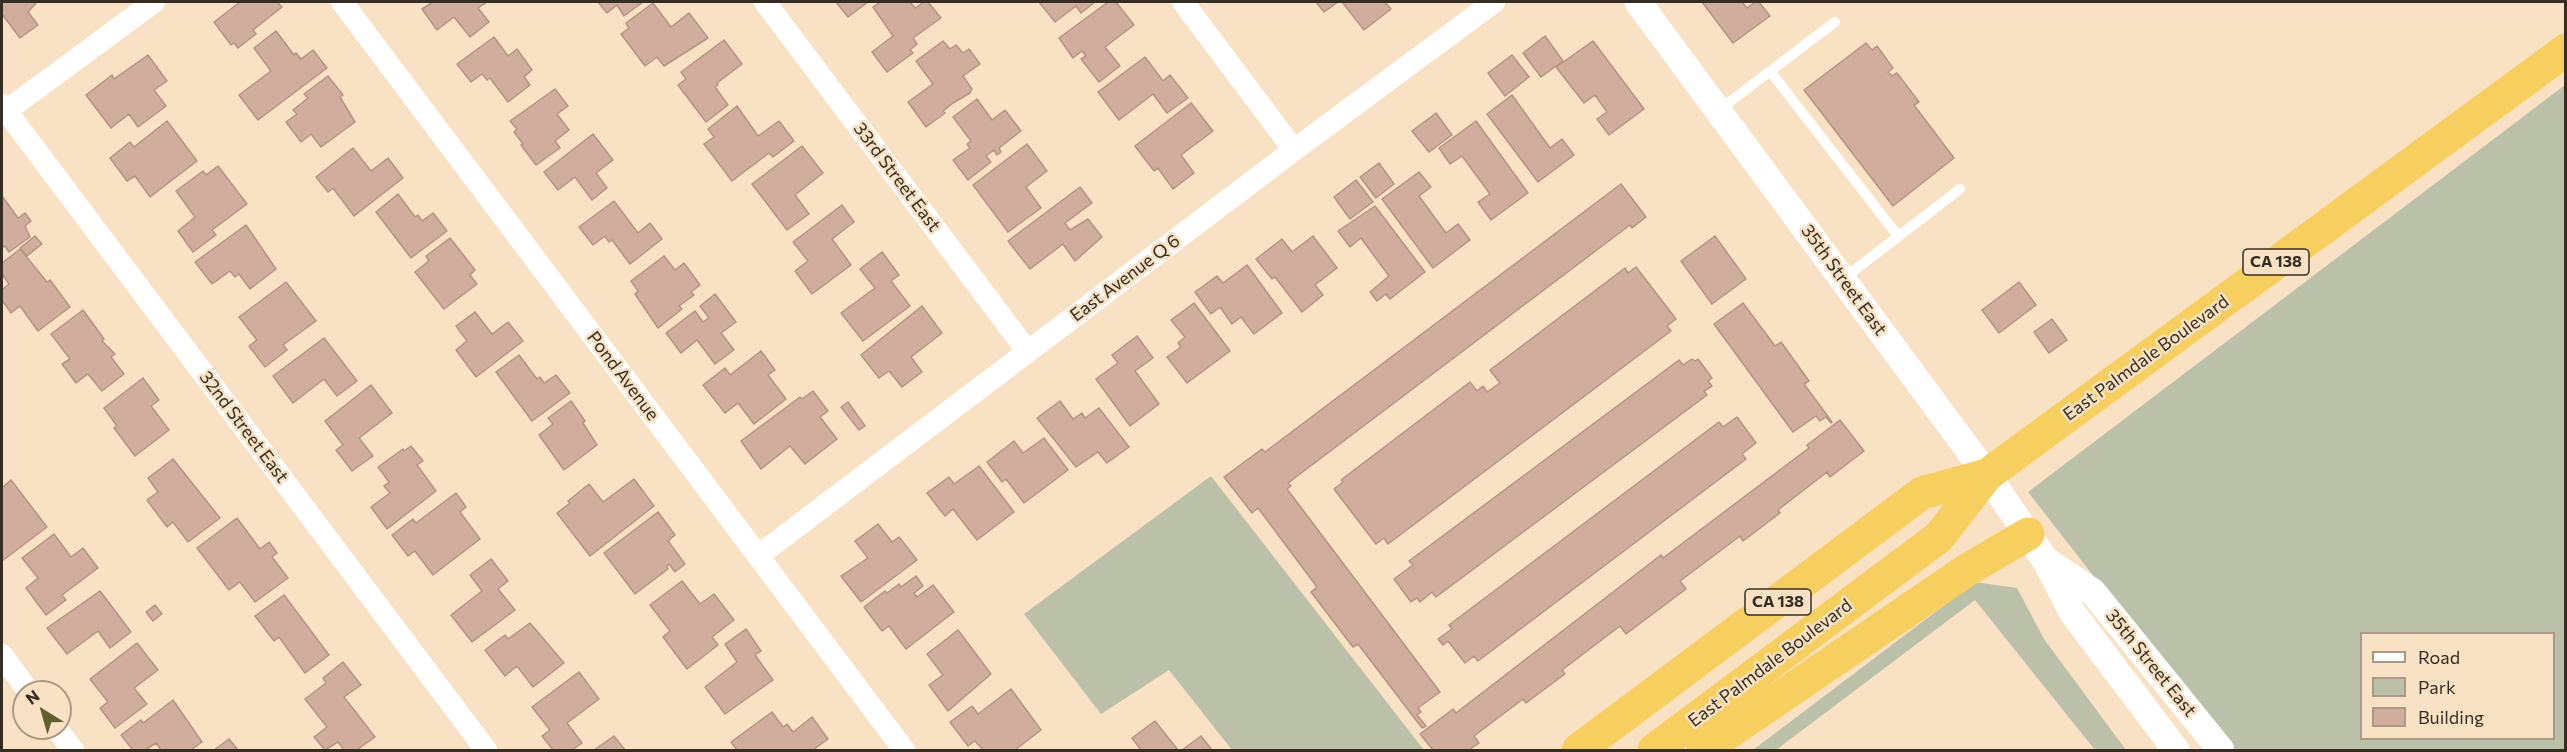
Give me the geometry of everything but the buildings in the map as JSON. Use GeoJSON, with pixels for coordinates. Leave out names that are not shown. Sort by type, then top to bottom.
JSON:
{"type":"FeatureCollection","features":[{"type":"Feature","properties":{"kind":"highway","name":"East Palmdale Boulevard"},"geometry":{"type":"LineString","coordinates":[[1654,750],[1939,537],[1987,475],[2565,50]]}},
{"type":"Feature","properties":{"kind":"highway","name":"East Palmdale Boulevard"},"geometry":{"type":"LineString","coordinates":[[1578,750],[1922,493],[1987,475]]}},
{"type":"Feature","properties":{"kind":"highway"},"geometry":{"type":"LineString","coordinates":[[1703,750],[1967,570],[2037,548]]}},
{"type":"Feature","properties":{"kind":"street"},"geometry":{"type":"LineString","coordinates":[[3,109],[154,2]]}},
{"type":"Feature","properties":{"kind":"street","name":"Pond Avenue"},"geometry":{"type":"LineString","coordinates":[[342,2],[904,750]]}},
{"type":"Feature","properties":{"kind":"street","name":"33rd Street East"},"geometry":{"type":"LineString","coordinates":[[765,2],[1028,352]]}},
{"type":"Feature","properties":{"kind":"street"},"geometry":{"type":"LineString","coordinates":[[1183,2],[1294,150]]}},
{"type":"Feature","properties":{"kind":"street","name":"East Avenue Q 6"},"geometry":{"type":"LineString","coordinates":[[758,556],[1294,150],[1494,2]]}},
{"type":"Feature","properties":{"kind":"street","name":"35th Street East"},"geometry":{"type":"LineString","coordinates":[[1638,2],[1987,475],[2037,548],[2072,612],[2176,750]]}},
{"type":"Feature","properties":{"kind":"street","name":"32nd Street East"},"geometry":{"type":"LineString","coordinates":[[3,109],[486,750]]}},
{"type":"Feature","properties":{"kind":"street","name":"35th Street East"},"geometry":{"type":"LineString","coordinates":[[2037,548],[2093,592],[2221,750]]}},
{"type":"Feature","properties":{"kind":"street"},"geometry":{"type":"LineString","coordinates":[[2,655],[20,680]]}},
{"type":"Feature","properties":{"kind":"lane"},"geometry":{"type":"LineString","coordinates":[[1719,110],[1835,21]]}},
{"type":"Feature","properties":{"kind":"lane"},"geometry":{"type":"LineString","coordinates":[[1770,71],[1898,236]]}},
{"type":"Feature","properties":{"kind":"lane"},"geometry":{"type":"LineString","coordinates":[[1843,279],[1960,189]]}},
{"type":"Feature","properties":{"kind":"green space"},"geometry":{"type":"Polygon","coordinates":[[[2565,85],[2565,750],[2229,750],[2028,492],[2565,85]]]}},
{"type":"Feature","properties":{"kind":"green space"},"geometry":{"type":"Polygon","coordinates":[[[1211,476],[1424,750],[1232,750],[1169,670],[1101,714],[1024,614],[1211,476]]]}},
{"type":"Feature","properties":{"kind":"green space"},"geometry":{"type":"Polygon","coordinates":[[[1975,582],[2017,588],[2044,639],[2126,750],[2095,750],[1975,600],[1776,750],[1753,750],[1975,582]]]}}]}
